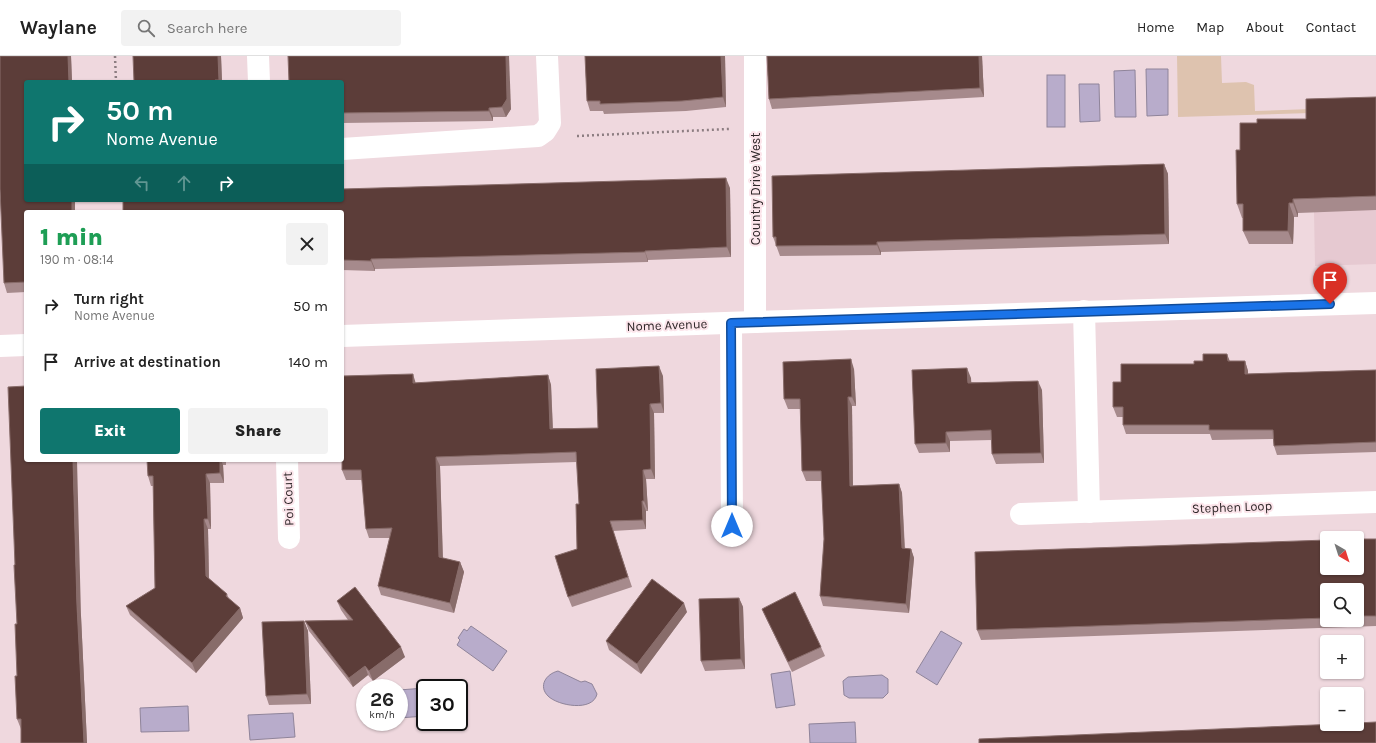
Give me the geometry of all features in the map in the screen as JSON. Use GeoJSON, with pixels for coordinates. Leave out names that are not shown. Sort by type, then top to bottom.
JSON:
{"type":"FeatureCollection","features":[{"type":"Feature","properties":{"kind":"street"},"geometry":{"type":"LineString","coordinates":[[258,56],[259,80]]}},
{"type":"Feature","properties":{"kind":"street"},"geometry":{"type":"LineString","coordinates":[[344,149],[538,136],[545,131],[550,123],[547,56]]}},
{"type":"Feature","properties":{"kind":"street","name":"Country Drive West"},"geometry":{"type":"LineString","coordinates":[[755,56],[755,322]]}},
{"type":"Feature","properties":{"kind":"street","name":"Nome Avenue"},"geometry":{"type":"LineString","coordinates":[[344,336],[1084,311],[1376,303]]}},
{"type":"Feature","properties":{"kind":"street"},"geometry":{"type":"LineString","coordinates":[[1084,311],[1089,512]]}},
{"type":"Feature","properties":{"kind":"street"},"geometry":{"type":"LineString","coordinates":[[731,323],[732,526]]}},
{"type":"Feature","properties":{"kind":"street"},"geometry":{"type":"LineString","coordinates":[[0,346],[24,345]]}},
{"type":"Feature","properties":{"kind":"street","name":"Poi Court"},"geometry":{"type":"LineString","coordinates":[[287,462],[289,538]]}},
{"type":"Feature","properties":{"kind":"street","name":"Stephen Loop"},"geometry":{"type":"LineString","coordinates":[[1022,514],[1376,502]]}},
{"type":"Feature","properties":{"kind":"path"},"geometry":{"type":"LineString","coordinates":[[115,56],[116,80]]}},
{"type":"Feature","properties":{"kind":"path"},"geometry":{"type":"LineString","coordinates":[[577,136],[736,129]]}},
{"type":"Feature","properties":{"kind":"shaded area"},"geometry":{"type":"Polygon","coordinates":[[[1177,56],[1221,56],[1222,83],[1246,82],[1254,85],[1255,111],[1311,109],[1311,113],[1178,117],[1177,56]]]}},
{"type":"Feature","properties":{"kind":"shaded area"},"geometry":{"type":"Polygon","coordinates":[[[1146,69],[1168,69],[1168,115],[1147,116],[1146,69]]]}},
{"type":"Feature","properties":{"kind":"shaded area"},"geometry":{"type":"Polygon","coordinates":[[[1135,70],[1136,117],[1115,117],[1114,71],[1135,70]]]}},
{"type":"Feature","properties":{"kind":"shaded area"},"geometry":{"type":"Polygon","coordinates":[[[1047,75],[1065,75],[1065,127],[1047,127],[1047,75]]]}},
{"type":"Feature","properties":{"kind":"shaded area"},"geometry":{"type":"Polygon","coordinates":[[[1079,84],[1099,84],[1100,121],[1080,122],[1079,84]]]}},
{"type":"Feature","properties":{"kind":"shaded area"},"geometry":{"type":"Polygon","coordinates":[[[1376,111],[1376,264],[1315,266],[1314,212],[1376,111]]]}},
{"type":"Feature","properties":{"kind":"shaded area"},"geometry":{"type":"Polygon","coordinates":[[[471,626],[507,651],[493,671],[457,645],[460,640],[458,638],[464,629],[467,631],[471,626]]]}},
{"type":"Feature","properties":{"kind":"shaded area"},"geometry":{"type":"Polygon","coordinates":[[[941,631],[962,643],[937,685],[916,672],[941,631]]]}},
{"type":"Feature","properties":{"kind":"shaded area"},"geometry":{"type":"Polygon","coordinates":[[[558,671],[581,682],[585,681],[592,684],[597,694],[594,700],[589,703],[575,706],[553,700],[548,696],[544,688],[545,681],[550,675],[558,671]]]}},
{"type":"Feature","properties":{"kind":"shaded area"},"geometry":{"type":"Polygon","coordinates":[[[790,671],[795,705],[776,708],[771,674],[790,671]]]}},
{"type":"Feature","properties":{"kind":"shaded area"},"geometry":{"type":"Polygon","coordinates":[[[882,675],[888,679],[888,693],[883,698],[849,698],[844,695],[843,681],[848,677],[882,675]]]}},
{"type":"Feature","properties":{"kind":"shaded area"},"geometry":{"type":"Polygon","coordinates":[[[408,689],[416,689],[416,717],[408,717],[408,689]]]}},
{"type":"Feature","properties":{"kind":"shaded area"},"geometry":{"type":"Polygon","coordinates":[[[188,706],[189,731],[141,732],[140,708],[188,706]]]}},
{"type":"Feature","properties":{"kind":"shaded area"},"geometry":{"type":"Polygon","coordinates":[[[293,713],[295,737],[250,740],[248,715],[293,713]]]}},
{"type":"Feature","properties":{"kind":"shaded area"},"geometry":{"type":"Polygon","coordinates":[[[855,722],[856,743],[810,743],[809,724],[855,722]]]}},
{"type":"Feature","properties":{"kind":"building"},"geometry":{"type":"Polygon","coordinates":[[[0,56],[68,56],[69,80],[24,80],[24,202],[72,202],[72,210],[24,210],[24,282],[4,283],[0,189],[0,56]]]}},
{"type":"Feature","properties":{"kind":"building"},"geometry":{"type":"Polygon","coordinates":[[[133,56],[218,56],[219,80],[134,80],[133,56]]]}},
{"type":"Feature","properties":{"kind":"building"},"geometry":{"type":"Polygon","coordinates":[[[288,56],[506,56],[507,99],[502,107],[489,108],[489,111],[344,113],[344,80],[289,80],[288,56]]]}},
{"type":"Feature","properties":{"kind":"building"},"geometry":{"type":"Polygon","coordinates":[[[585,56],[721,56],[723,97],[682,101],[600,104],[600,101],[587,101],[585,56]]]}},
{"type":"Feature","properties":{"kind":"building"},"geometry":{"type":"Polygon","coordinates":[[[767,56],[979,56],[980,88],[769,99],[767,56]]]}},
{"type":"Feature","properties":{"kind":"building"},"geometry":{"type":"Polygon","coordinates":[[[1376,97],[1376,196],[1293,199],[1293,203],[1289,203],[1288,231],[1243,231],[1243,204],[1237,204],[1236,150],[1240,150],[1240,123],[1257,123],[1257,119],[1306,119],[1306,99],[1376,97]]]}},
{"type":"Feature","properties":{"kind":"building"},"geometry":{"type":"Polygon","coordinates":[[[1164,164],[1165,234],[877,242],[877,245],[776,246],[776,237],[773,237],[772,176],[1164,164]]]}},
{"type":"Feature","properties":{"kind":"building"},"geometry":{"type":"Polygon","coordinates":[[[726,178],[727,247],[645,252],[371,259],[371,261],[344,260],[344,210],[123,210],[123,202],[344,202],[344,189],[726,178]]]}},
{"type":"Feature","properties":{"kind":"building"},"geometry":{"type":"Polygon","coordinates":[[[1203,354],[1227,354],[1228,361],[1245,361],[1245,374],[1376,370],[1376,442],[1274,446],[1273,430],[1209,430],[1209,425],[1123,425],[1123,407],[1113,407],[1113,382],[1121,382],[1121,364],[1194,364],[1194,361],[1203,361],[1203,354]]]}},
{"type":"Feature","properties":{"kind":"building"},"geometry":{"type":"Polygon","coordinates":[[[851,359],[852,397],[848,397],[850,486],[899,484],[902,548],[911,549],[906,604],[820,596],[824,539],[821,471],[802,471],[800,399],[784,399],[783,362],[851,359]]]}},
{"type":"Feature","properties":{"kind":"building"},"geometry":{"type":"Polygon","coordinates":[[[659,366],[661,403],[650,404],[651,469],[643,470],[643,520],[610,521],[628,577],[568,597],[555,556],[577,549],[576,504],[579,504],[576,452],[436,457],[439,557],[460,562],[450,603],[378,586],[392,528],[366,529],[361,470],[342,470],[342,462],[344,462],[344,376],[413,374],[413,383],[548,375],[550,429],[598,428],[596,369],[659,366]]]}},
{"type":"Feature","properties":{"kind":"building"},"geometry":{"type":"Polygon","coordinates":[[[967,368],[968,383],[1038,381],[1041,453],[992,454],[991,430],[946,432],[946,443],[915,444],[912,370],[967,368]]]}},
{"type":"Feature","properties":{"kind":"building"},"geometry":{"type":"Polygon","coordinates":[[[24,386],[24,462],[73,462],[77,606],[84,743],[21,743],[21,719],[17,719],[15,676],[17,676],[15,624],[17,624],[8,387],[24,386]]]}},
{"type":"Feature","properties":{"kind":"building"},"geometry":{"type":"Polygon","coordinates":[[[147,462],[220,462],[220,473],[206,474],[208,519],[204,519],[206,576],[227,594],[226,596],[240,608],[192,663],[126,606],[155,588],[153,476],[148,476],[147,462]]]}},
{"type":"Feature","properties":{"kind":"building"},"geometry":{"type":"Polygon","coordinates":[[[1364,539],[1376,539],[1376,616],[1364,616],[1364,583],[1320,583],[1320,618],[977,630],[975,552],[1320,540],[1320,575],[1364,575],[1364,539]]]}},
{"type":"Feature","properties":{"kind":"building"},"geometry":{"type":"Polygon","coordinates":[[[652,579],[684,603],[637,664],[606,641],[652,579]]]}},
{"type":"Feature","properties":{"kind":"building"},"geometry":{"type":"Polygon","coordinates":[[[355,587],[401,647],[369,671],[365,666],[349,678],[305,621],[353,620],[337,601],[355,587]]]}},
{"type":"Feature","properties":{"kind":"building"},"geometry":{"type":"Polygon","coordinates":[[[795,592],[821,647],[788,662],[762,609],[795,592]]]}},
{"type":"Feature","properties":{"kind":"building"},"geometry":{"type":"Polygon","coordinates":[[[739,598],[741,659],[701,661],[699,599],[739,598]]]}},
{"type":"Feature","properties":{"kind":"building"},"geometry":{"type":"Polygon","coordinates":[[[304,621],[307,694],[266,696],[262,622],[304,621]]]}},
{"type":"Feature","properties":{"kind":"building"},"geometry":{"type":"Polygon","coordinates":[[[1376,722],[1376,743],[979,743],[979,739],[1320,725],[1320,731],[1364,731],[1364,723],[1376,722]]]}},
{"type":"Feature","properties":{"kind":"route"},"geometry":{"type":"LineString","coordinates":[[732,526],[731,323],[1330,304]]}}]}
